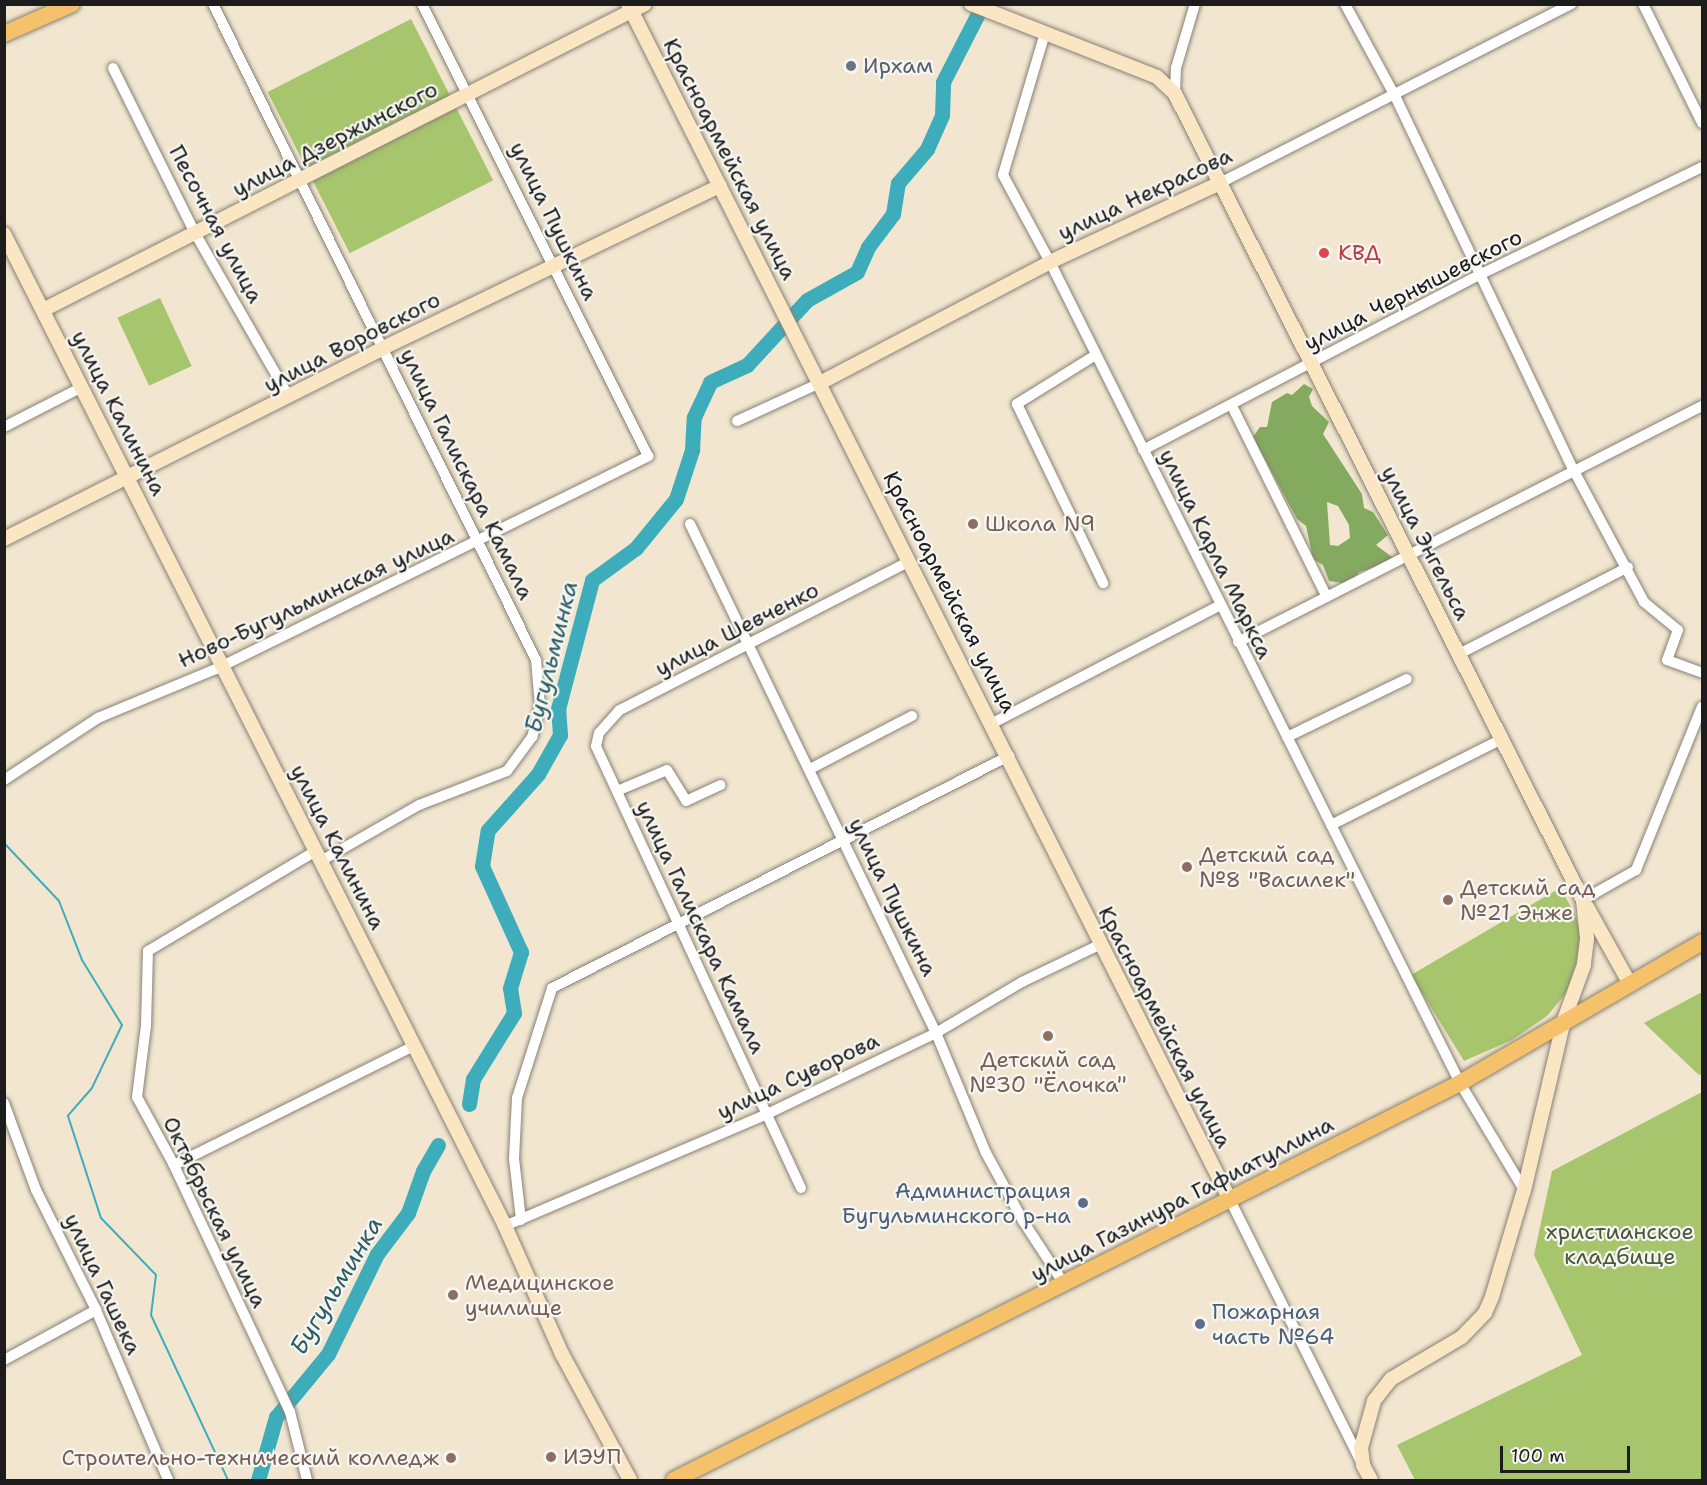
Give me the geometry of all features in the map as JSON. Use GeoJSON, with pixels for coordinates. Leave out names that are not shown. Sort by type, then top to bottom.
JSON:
{"type":"FeatureCollection","features":[{"type":"Feature","properties":{"kind":"main road"},"geometry":{"type":"LineString","coordinates":[[4,34],[72,4]]}},
{"type":"Feature","properties":{"kind":"main road","name":"улица Газинура Гафиатуллина"},"geometry":{"type":"LineString","coordinates":[[674,1480],[1460,1083],[1629,982],[1702,942]]}},
{"type":"Feature","properties":{"kind":"street","name":"улица Галискара Камала"},"geometry":{"type":"LineString","coordinates":[[213,4],[536,660],[540,706],[532,736],[507,771],[419,805],[318,856]]}},
{"type":"Feature","properties":{"kind":"street","name":"улица Пушкина"},"geometry":{"type":"LineString","coordinates":[[422,4],[470,95],[648,456]]}},
{"type":"Feature","properties":{"kind":"street","name":"улица Дзержинского"},"geometry":{"type":"LineString","coordinates":[[43,310],[470,95],[630,9],[645,4]]}},
{"type":"Feature","properties":{"kind":"street"},"geometry":{"type":"LineString","coordinates":[[971,4],[1157,77],[1175,94]]}},
{"type":"Feature","properties":{"kind":"street"},"geometry":{"type":"LineString","coordinates":[[1175,94],[1176,68],[1195,4]]}},
{"type":"Feature","properties":{"kind":"street"},"geometry":{"type":"LineString","coordinates":[[1345,4],[1395,96],[1483,273],[1573,469],[1628,567],[1644,602],[1678,630],[1667,660],[1702,673]]}},
{"type":"Feature","properties":{"kind":"street","name":"улица Некрасова"},"geometry":{"type":"LineString","coordinates":[[736,421],[820,383],[1050,262],[1218,184],[1572,4]]}},
{"type":"Feature","properties":{"kind":"street"},"geometry":{"type":"LineString","coordinates":[[1643,4],[1702,123]]}},
{"type":"Feature","properties":{"kind":"street","name":"Красноармейская улица"},"geometry":{"type":"LineString","coordinates":[[630,9],[993,723],[1099,945],[1230,1200]]}},
{"type":"Feature","properties":{"kind":"street","name":"улица Карла Маркса"},"geometry":{"type":"LineString","coordinates":[[1045,33],[1003,175],[1050,262],[1094,356],[1460,1083],[1524,1190]]}},
{"type":"Feature","properties":{"kind":"street","name":"Песочная улица"},"geometry":{"type":"LineString","coordinates":[[113,68],[195,233],[289,397]]}},
{"type":"Feature","properties":{"kind":"street","name":"улица Энгельса"},"geometry":{"type":"LineString","coordinates":[[1175,94],[1218,184],[1312,364],[1500,740],[1583,900],[1587,939],[1584,965],[1564,1020],[1524,1190],[1485,1313],[1462,1337],[1391,1379],[1374,1401],[1368,1419],[1361,1448],[1363,1465]]}},
{"type":"Feature","properties":{"kind":"street","name":"улица Чернышевского"},"geometry":{"type":"LineString","coordinates":[[1143,450],[1483,273],[1702,167]]}},
{"type":"Feature","properties":{"kind":"street","name":"улица Воровского"},"geometry":{"type":"LineString","coordinates":[[4,539],[128,480],[383,348],[720,186]]}},
{"type":"Feature","properties":{"kind":"street","name":"улица Калинина"},"geometry":{"type":"LineString","coordinates":[[4,234],[224,665],[505,1226],[562,1354],[630,1480]]}},
{"type":"Feature","properties":{"kind":"street"},"geometry":{"type":"LineString","coordinates":[[1094,356],[1017,404],[1103,583]]}},
{"type":"Feature","properties":{"kind":"street"},"geometry":{"type":"LineString","coordinates":[[4,427],[82,387]]}},
{"type":"Feature","properties":{"kind":"street"},"geometry":{"type":"LineString","coordinates":[[1232,405],[1327,597]]}},
{"type":"Feature","properties":{"kind":"street"},"geometry":{"type":"LineString","coordinates":[[1238,642],[1573,469],[1702,406]]}},
{"type":"Feature","properties":{"kind":"street","name":"Ново-Бугульминская улица"},"geometry":{"type":"LineString","coordinates":[[4,780],[98,718],[224,665],[478,543],[648,456]]}},
{"type":"Feature","properties":{"kind":"street","name":"улица Пушкина"},"geometry":{"type":"LineString","coordinates":[[690,524],[936,1033],[986,1153],[1023,1221],[1064,1284]]}},
{"type":"Feature","properties":{"kind":"street","name":"улица Шевченко"},"geometry":{"type":"LineString","coordinates":[[596,746],[599,733],[620,710],[910,561]]}},
{"type":"Feature","properties":{"kind":"street"},"geometry":{"type":"LineString","coordinates":[[1459,654],[1628,567]]}},
{"type":"Feature","properties":{"kind":"street"},"geometry":{"type":"LineString","coordinates":[[993,723],[1219,606]]}},
{"type":"Feature","properties":{"kind":"street"},"geometry":{"type":"LineString","coordinates":[[1287,737],[1407,680]]}},
{"type":"Feature","properties":{"kind":"street"},"geometry":{"type":"LineString","coordinates":[[1629,982],[1583,900],[1636,870],[1702,707]]}},
{"type":"Feature","properties":{"kind":"street"},"geometry":{"type":"LineString","coordinates":[[810,769],[912,716]]}},
{"type":"Feature","properties":{"kind":"street"},"geometry":{"type":"LineString","coordinates":[[1331,825],[1500,740]]}},
{"type":"Feature","properties":{"kind":"street","name":"улица Галискара Камала"},"geometry":{"type":"LineString","coordinates":[[596,746],[801,1188]]}},
{"type":"Feature","properties":{"kind":"street"},"geometry":{"type":"LineString","coordinates":[[521,1220],[514,1159],[517,1098],[552,988],[843,838],[1009,756]]}},
{"type":"Feature","properties":{"kind":"street"},"geometry":{"type":"LineString","coordinates":[[617,792],[667,770],[686,801],[720,785]]}},
{"type":"Feature","properties":{"kind":"street","name":"Октябрьская улица"},"geometry":{"type":"LineString","coordinates":[[307,1480],[290,1412],[174,1165],[137,1097],[146,1026],[148,951],[318,856]]}},
{"type":"Feature","properties":{"kind":"street","name":"улица Суворова"},"geometry":{"type":"LineString","coordinates":[[505,1226],[766,1114],[936,1033],[1023,982],[1099,945]]}},
{"type":"Feature","properties":{"kind":"street"},"geometry":{"type":"LineString","coordinates":[[174,1165],[414,1046]]}},
{"type":"Feature","properties":{"kind":"street","name":"улица Гашека"},"geometry":{"type":"LineString","coordinates":[[4,1103],[36,1190],[96,1310],[168,1480]]}},
{"type":"Feature","properties":{"kind":"street"},"geometry":{"type":"LineString","coordinates":[[1230,1200],[1371,1480]]}},
{"type":"Feature","properties":{"kind":"street"},"geometry":{"type":"LineString","coordinates":[[4,1360],[96,1310]]}},
{"type":"Feature","properties":{"kind":"green space"},"geometry":{"type":"Polygon","coordinates":[[[411,19],[493,180],[350,253],[268,92],[411,19]]]}},
{"type":"Feature","properties":{"kind":"green space"},"geometry":{"type":"Polygon","coordinates":[[[160,298],[192,366],[149,386],[117,318],[160,298]]]}},
{"type":"Feature","properties":{"kind":"green space"},"geometry":{"type":"Polygon","coordinates":[[[1304,384],[1313,389],[1309,397],[1312,406],[1329,422],[1323,434],[1362,494],[1364,508],[1373,512],[1388,535],[1376,545],[1396,560],[1359,572],[1350,584],[1329,581],[1323,565],[1313,559],[1306,526],[1297,519],[1253,437],[1260,427],[1267,427],[1272,402],[1287,393],[1292,395],[1304,384]],[[1327,502],[1330,545],[1338,546],[1350,538],[1349,525],[1338,506],[1327,502]]]}},
{"type":"Feature","properties":{"kind":"green space"},"geometry":{"type":"Polygon","coordinates":[[[1560,888],[1574,912],[1583,940],[1567,992],[1547,1016],[1512,1040],[1464,1061],[1411,975],[1560,888]]]}},
{"type":"Feature","properties":{"kind":"green space"},"geometry":{"type":"Polygon","coordinates":[[[1702,992],[1702,1074],[1699,1075],[1644,1023],[1702,992]]]}},
{"type":"Feature","properties":{"kind":"green space","name":"христианское кладбище"},"geometry":{"type":"Polygon","coordinates":[[[1702,1092],[1702,1480],[1415,1480],[1397,1445],[1582,1355],[1534,1255],[1552,1171],[1702,1092]]]}},
{"type":"Feature","properties":{"kind":"waterway","name":"Бугульминка"},"geometry":{"type":"LineString","coordinates":[[469,1104],[473,1079],[514,1013],[510,988],[521,952],[482,866],[488,830],[538,774],[560,735],[558,709],[592,580],[636,548],[676,499],[692,450],[694,417],[710,382],[747,365],[807,300],[857,272],[868,247],[893,214],[898,183],[927,149],[942,115],[943,82],[983,4]]}},
{"type":"Feature","properties":{"kind":"waterway"},"geometry":{"type":"LineString","coordinates":[[4,843],[59,901],[82,960],[122,1025],[92,1088],[68,1116],[101,1218],[156,1275],[151,1315],[228,1480]]}},
{"type":"Feature","properties":{"kind":"waterway","name":"Бугульминка"},"geometry":{"type":"LineString","coordinates":[[258,1480],[276,1417],[328,1354],[377,1254],[408,1213],[423,1171],[438,1145]]}},
{"type":"Feature","properties":{"kind":"place","name":"Ирхам"},"geometry":{"type":"Point","coordinates":[851,66]}},
{"type":"Feature","properties":{"kind":"place","name":"КВД"},"geometry":{"type":"Point","coordinates":[1324,253]}},
{"type":"Feature","properties":{"kind":"place","name":"Школа N9"},"geometry":{"type":"Point","coordinates":[973,524]}},
{"type":"Feature","properties":{"kind":"place","name":"Детский сад №8 \"Василек\""},"geometry":{"type":"Point","coordinates":[1187,867]}},
{"type":"Feature","properties":{"kind":"place","name":"Детский сад №21 Энже"},"geometry":{"type":"Point","coordinates":[1448,900]}},
{"type":"Feature","properties":{"kind":"place","name":"Детский сад №30 \"Ёлочка\""},"geometry":{"type":"Point","coordinates":[1048,1036]}},
{"type":"Feature","properties":{"kind":"place","name":"Администрация Бугульминского р-на"},"geometry":{"type":"Point","coordinates":[1083,1203]}},
{"type":"Feature","properties":{"kind":"place","name":"Медицинское училище"},"geometry":{"type":"Point","coordinates":[453,1295]}},
{"type":"Feature","properties":{"kind":"place","name":"Пожарная часть №64"},"geometry":{"type":"Point","coordinates":[1200,1324]}},
{"type":"Feature","properties":{"kind":"place","name":"ИЭУП"},"geometry":{"type":"Point","coordinates":[551,1457]}},
{"type":"Feature","properties":{"kind":"place","name":"Строительно-технический колледж"},"geometry":{"type":"Point","coordinates":[451,1458]}}]}
